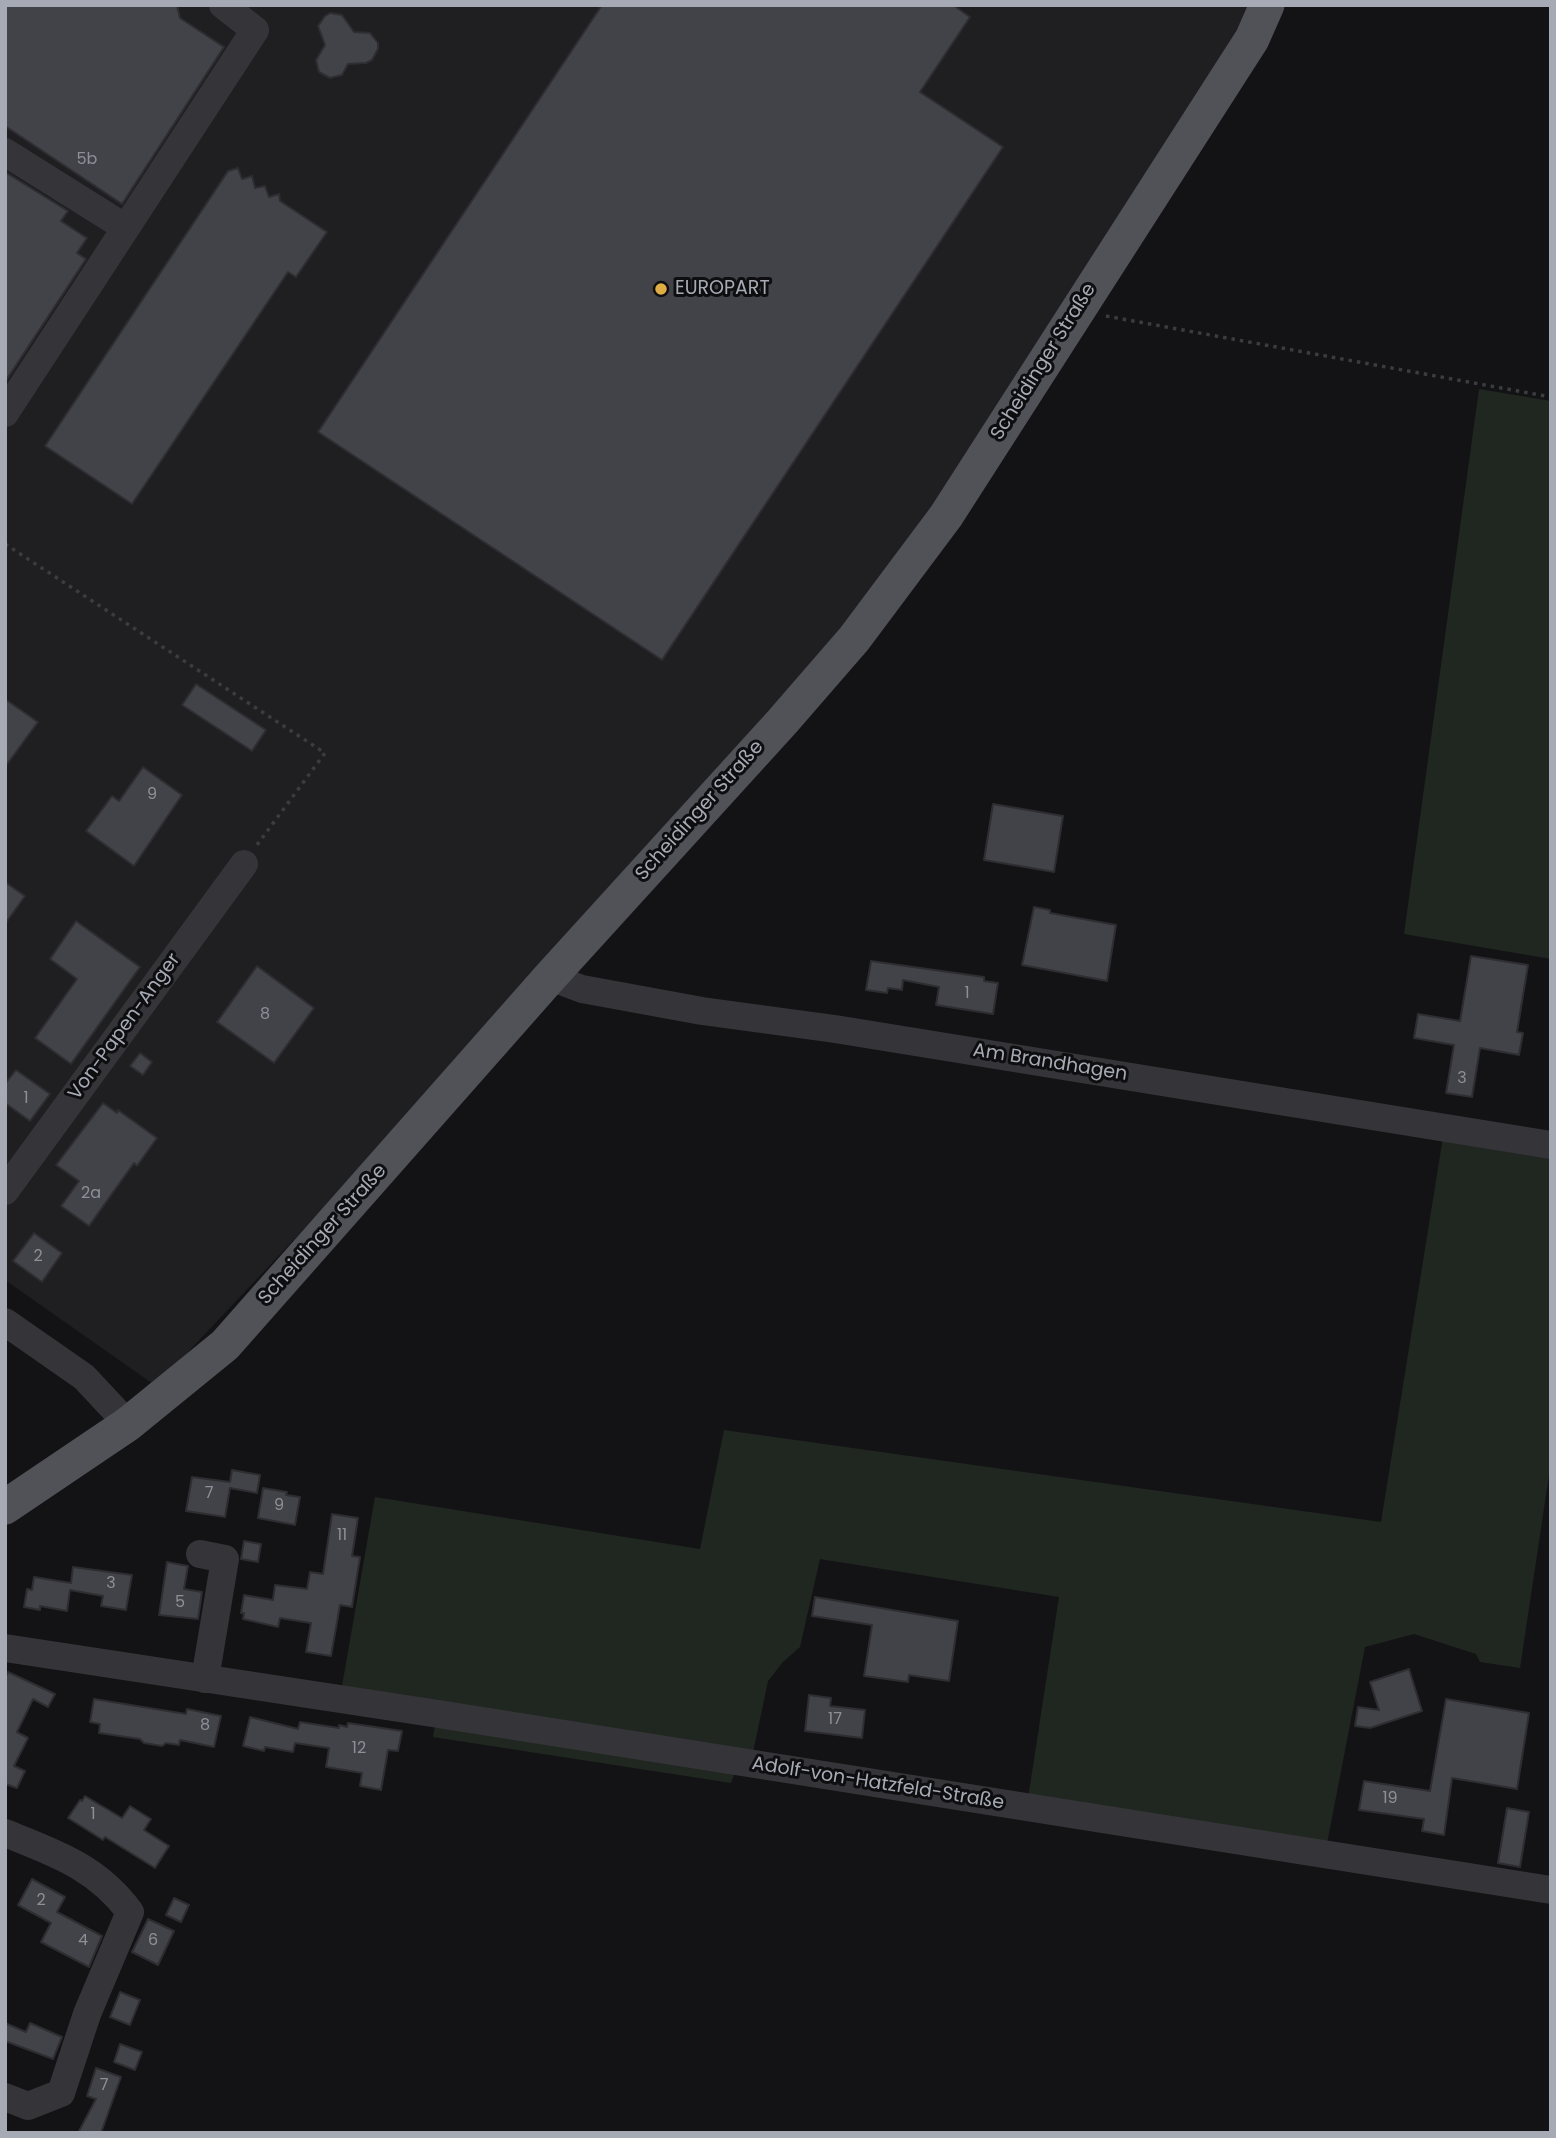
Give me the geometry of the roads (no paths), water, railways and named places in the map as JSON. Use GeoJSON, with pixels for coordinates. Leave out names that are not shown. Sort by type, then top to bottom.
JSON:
{"type":"FeatureCollection","features":[{"type":"Feature","properties":{"kind":"main road","name":"Scheidinger Straße"},"geometry":{"type":"LineString","coordinates":[[5,1507],[128,1424],[225,1345],[550,977],[854,639],[946,516],[1252,39],[1267,5]]}},
{"type":"Feature","properties":{"kind":"street"},"geometry":{"type":"LineString","coordinates":[[5,413],[255,30],[223,5]]}},
{"type":"Feature","properties":{"kind":"street"},"geometry":{"type":"LineString","coordinates":[[5,152],[126,228]]}},
{"type":"Feature","properties":{"kind":"street","name":"Von-Papen-Anger"},"geometry":{"type":"LineString","coordinates":[[5,1191],[244,863]]}},
{"type":"Feature","properties":{"kind":"street","name":"Am Brandhagen"},"geometry":{"type":"LineString","coordinates":[[550,977],[582,989],[702,1012],[862,1033],[1551,1145]]}},
{"type":"Feature","properties":{"kind":"street"},"geometry":{"type":"LineString","coordinates":[[5,1322],[84,1377],[128,1424]]}},
{"type":"Feature","properties":{"kind":"street"},"geometry":{"type":"LineString","coordinates":[[200,1554],[225,1559],[205,1679]]}},
{"type":"Feature","properties":{"kind":"street","name":"Adolf-von-Hatzfeld-Straße"},"geometry":{"type":"LineString","coordinates":[[5,1648],[1551,1890]]}},
{"type":"Feature","properties":{"kind":"street"},"geometry":{"type":"LineString","coordinates":[[5,1833],[72,1861],[116,1893],[130,1912],[87,2014],[61,2093],[17,2101]]}},
{"type":"Feature","properties":{"kind":"place","name":"EUROPART"},"geometry":{"type":"Point","coordinates":[661,289]}}]}
